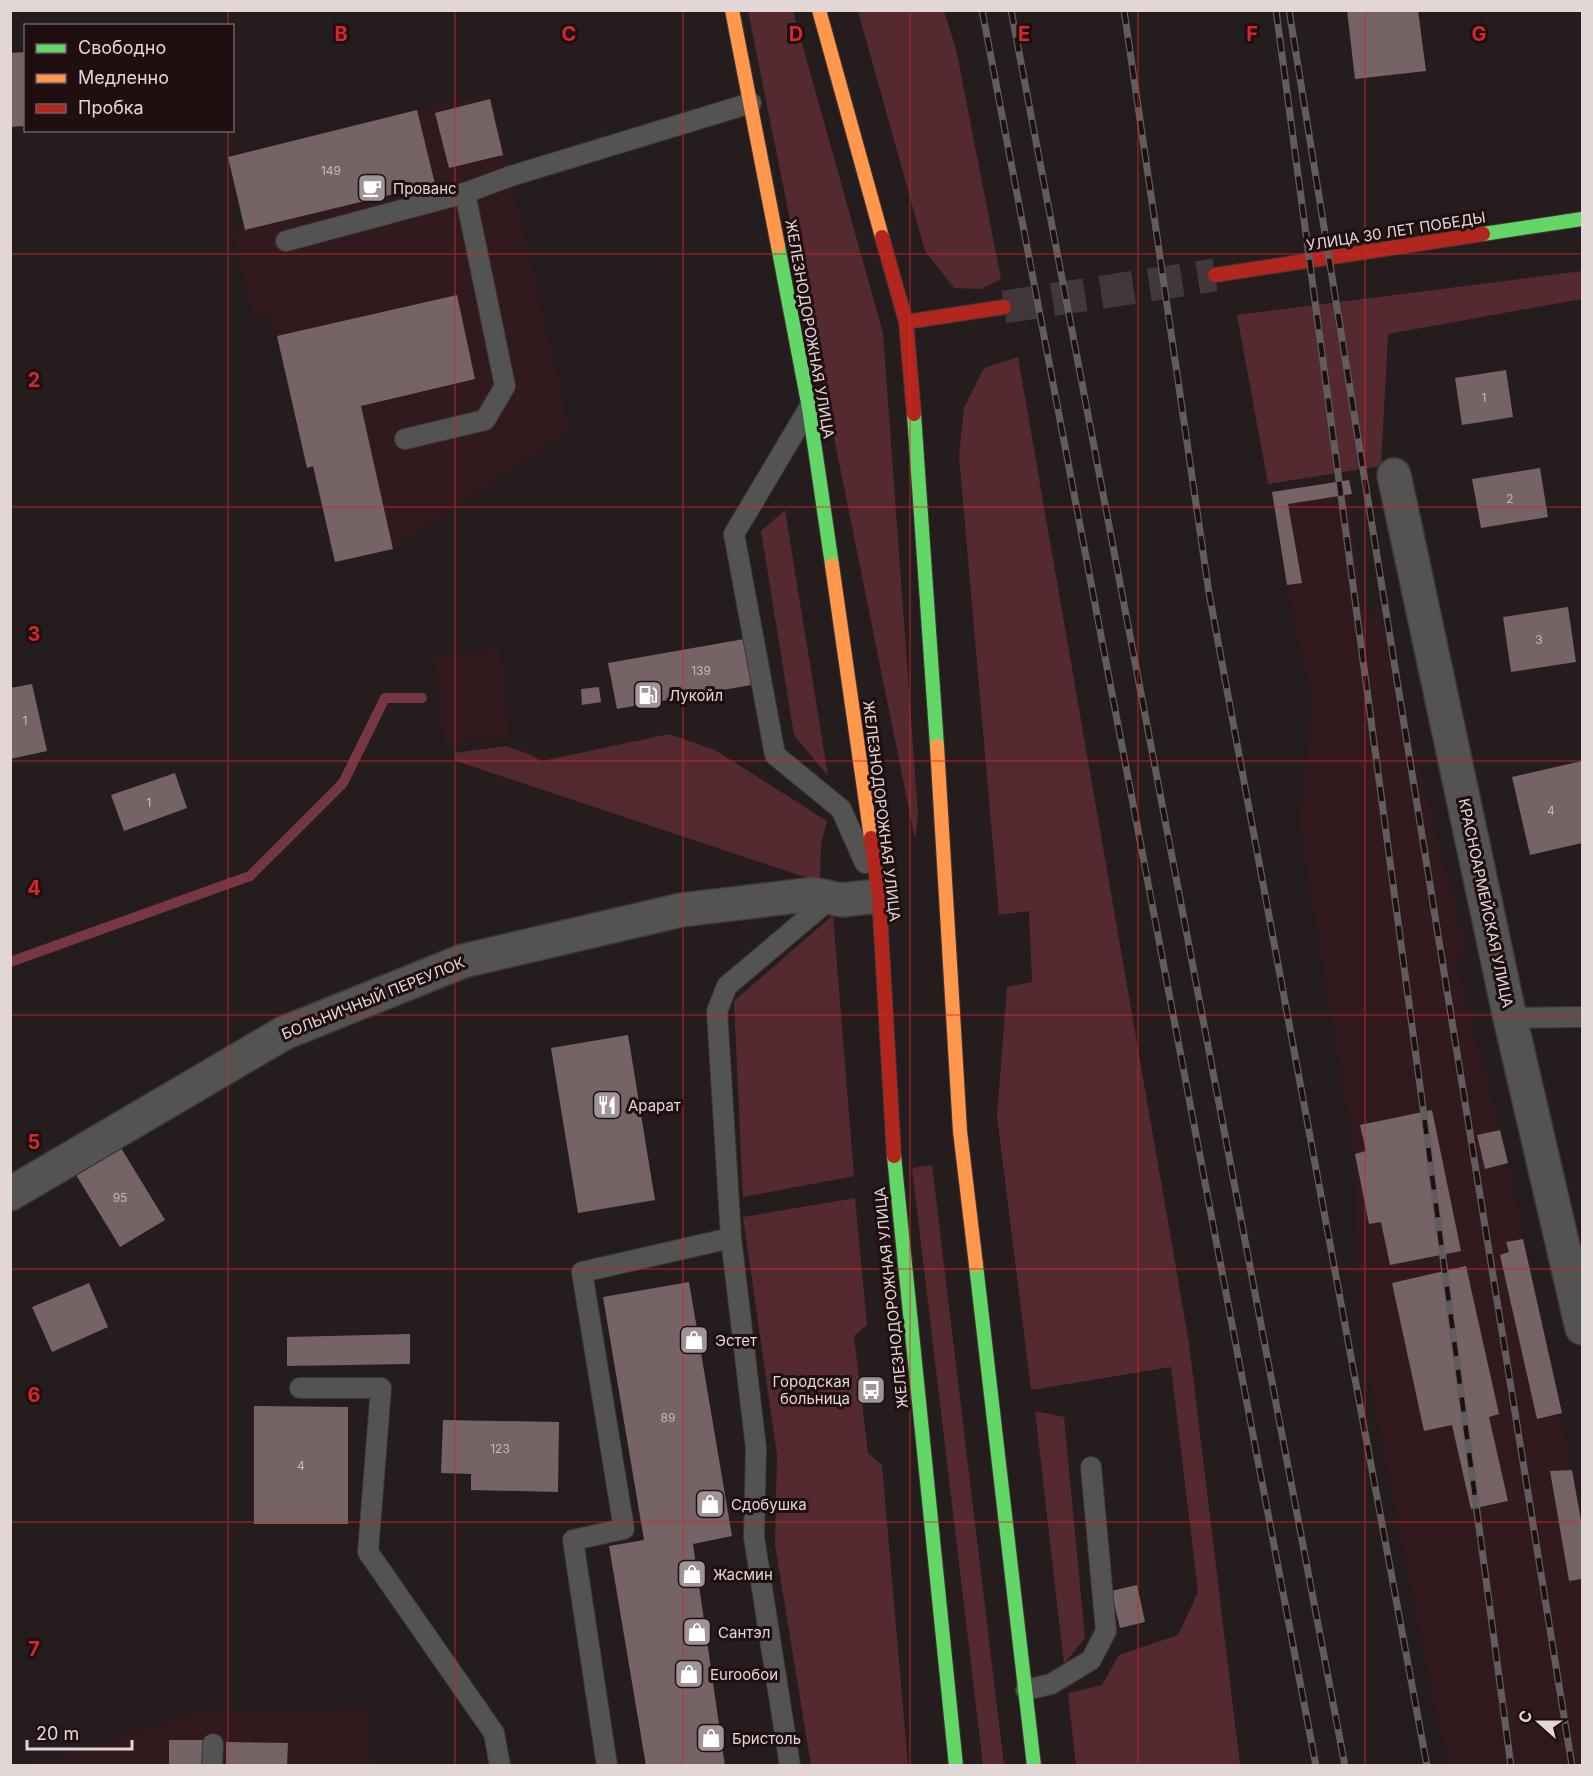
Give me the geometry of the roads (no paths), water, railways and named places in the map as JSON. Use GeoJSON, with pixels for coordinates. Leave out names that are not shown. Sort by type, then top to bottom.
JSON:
{"type":"FeatureCollection","features":[{"type":"Feature","properties":{"kind":"main road","name":"ЖЕЛЕЗНОДОРОЖНАЯ УЛИЦА"},"geometry":{"type":"LineString","coordinates":[[732,10],[809,408],[879,896],[892,1141],[956,1766]]}},
{"type":"Feature","properties":{"kind":"main road"},"geometry":{"type":"LineString","coordinates":[[819,10],[906,322],[912,379],[941,803],[960,1131],[1034,1766]]}},
{"type":"Feature","properties":{"kind":"main road","name":"УЛИЦА 30 ЛЕТ ПОБЕДЫ"},"geometry":{"type":"LineString","coordinates":[[1215,275],[1582,219]]}},
{"type":"Feature","properties":{"kind":"main road"},"geometry":{"type":"LineString","coordinates":[[906,322],[1004,307]]}},
{"type":"Feature","properties":{"kind":"street","name":"КРАСНОАРМЕЙСКАЯ УЛИЦА"},"geometry":{"type":"LineString","coordinates":[[1394,475],[1510,1018],[1582,1328]]}},
{"type":"Feature","properties":{"kind":"street","name":"БОЛЬНИЧНЫЙ ПЕРЕУЛОК"},"geometry":{"type":"LineString","coordinates":[[10,1194],[284,1033],[463,960],[681,910],[814,894],[841,900],[879,896]]}},
{"type":"Feature","properties":{"kind":"lane"},"geometry":{"type":"LineString","coordinates":[[286,241],[465,193],[511,176],[751,103]]}},
{"type":"Feature","properties":{"kind":"lane"},"geometry":{"type":"LineString","coordinates":[[405,439],[485,420],[505,387],[465,193]]}},
{"type":"Feature","properties":{"kind":"lane"},"geometry":{"type":"LineString","coordinates":[[809,408],[734,534],[775,755],[841,809],[879,896]]}},
{"type":"Feature","properties":{"kind":"lane"},"geometry":{"type":"LineString","coordinates":[[790,1766],[754,1537],[756,1448],[731,1238],[717,1011],[727,986],[830,898]]}},
{"type":"Feature","properties":{"kind":"lane"},"geometry":{"type":"LineString","coordinates":[[1510,1018],[1582,1017]]}},
{"type":"Feature","properties":{"kind":"lane"},"geometry":{"type":"LineString","coordinates":[[607,1766],[573,1540],[624,1529],[582,1272],[731,1238]]}},
{"type":"Feature","properties":{"kind":"lane"},"geometry":{"type":"LineString","coordinates":[[300,1388],[381,1388],[368,1552],[494,1733],[500,1766]]}},
{"type":"Feature","properties":{"kind":"lane"},"geometry":{"type":"LineString","coordinates":[[1026,1690],[1051,1684],[1091,1660],[1106,1631],[1091,1467]]}},
{"type":"Feature","properties":{"kind":"lane"},"geometry":{"type":"LineString","coordinates":[[212,1766],[213,1744]]}},
{"type":"Feature","properties":{"kind":"waterway"},"geometry":{"type":"LineString","coordinates":[[10,962],[250,876],[343,783],[385,698],[422,698]]}},
{"type":"Feature","properties":{"kind":"tunnel"},"geometry":{"type":"LineString","coordinates":[[1004,307],[1215,275]]}},
{"type":"Feature","properties":{"kind":"railway"},"geometry":{"type":"LineString","coordinates":[[982,10],[1316,1766]]}},
{"type":"Feature","properties":{"kind":"railway"},"geometry":{"type":"LineString","coordinates":[[1011,10],[1345,1766]]}},
{"type":"Feature","properties":{"kind":"railway"},"geometry":{"type":"LineString","coordinates":[[1124,10],[1209,593],[1427,1766]]}},
{"type":"Feature","properties":{"kind":"railway"},"geometry":{"type":"LineString","coordinates":[[1276,10],[1511,1766]]}},
{"type":"Feature","properties":{"kind":"railway"},"geometry":{"type":"LineString","coordinates":[[1289,10],[1572,1766]]}},
{"type":"Feature","properties":{"kind":"place","name":"Прованс"},"geometry":{"type":"Point","coordinates":[372,188]}},
{"type":"Feature","properties":{"kind":"place","name":"Лукойл"},"geometry":{"type":"Point","coordinates":[648,695]}},
{"type":"Feature","properties":{"kind":"place","name":"Арарат"},"geometry":{"type":"Point","coordinates":[607,1105]}},
{"type":"Feature","properties":{"kind":"place","name":"Эстет"},"geometry":{"type":"Point","coordinates":[694,1340]}},
{"type":"Feature","properties":{"kind":"place","name":"Городская больница"},"geometry":{"type":"Point","coordinates":[871,1390]}},
{"type":"Feature","properties":{"kind":"place","name":"Сдобушка"},"geometry":{"type":"Point","coordinates":[710,1504]}},
{"type":"Feature","properties":{"kind":"place","name":"Жасмин"},"geometry":{"type":"Point","coordinates":[692,1574]}},
{"type":"Feature","properties":{"kind":"place","name":"Сантэл"},"geometry":{"type":"Point","coordinates":[697,1632]}},
{"type":"Feature","properties":{"kind":"place","name":"Euroобои"},"geometry":{"type":"Point","coordinates":[689,1674]}},
{"type":"Feature","properties":{"kind":"place","name":"Бристоль"},"geometry":{"type":"Point","coordinates":[711,1738]}}]}
